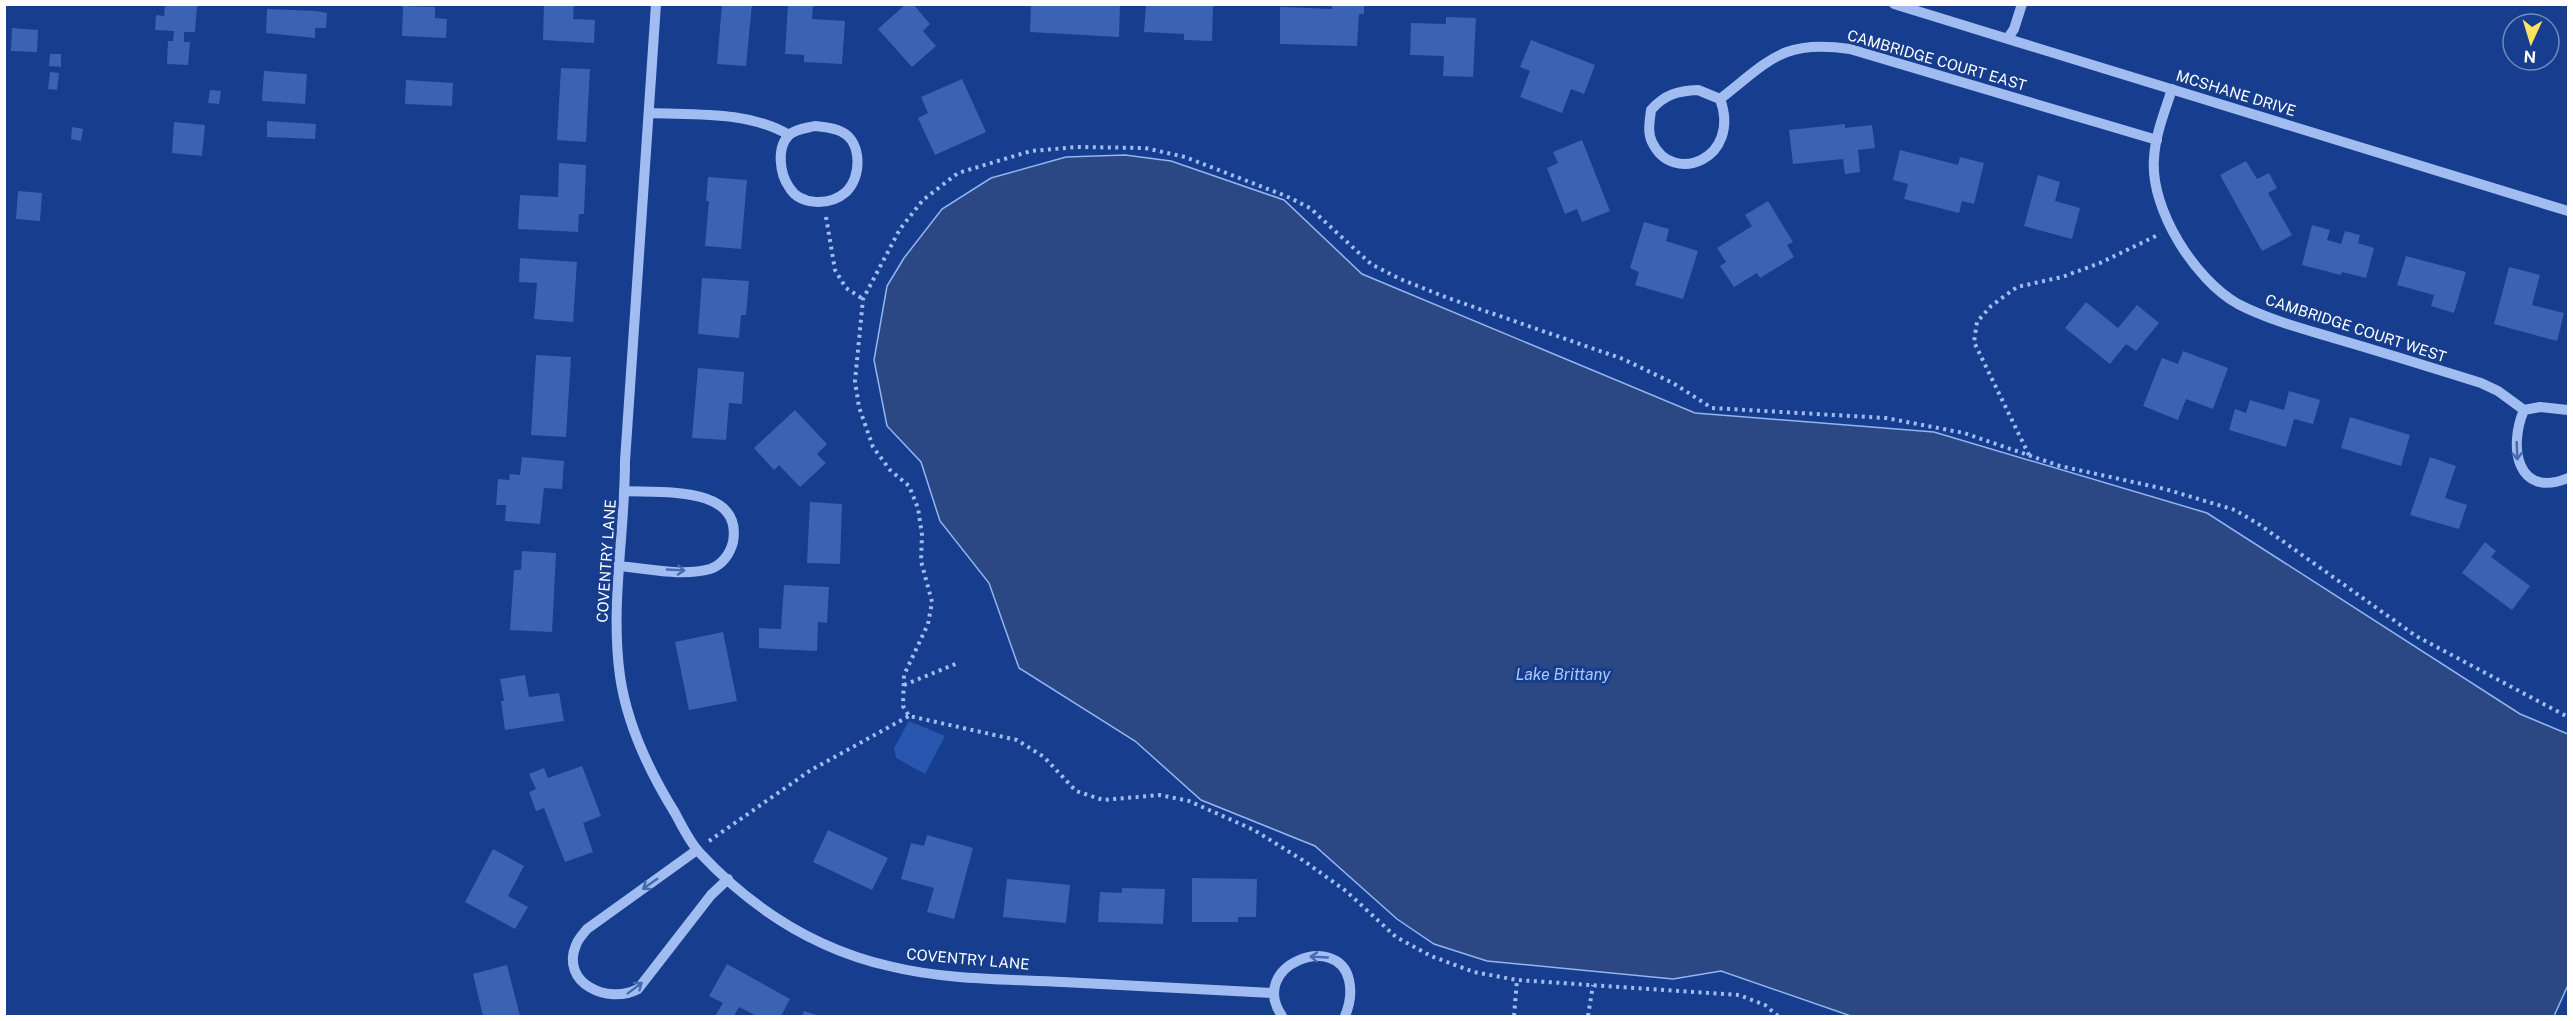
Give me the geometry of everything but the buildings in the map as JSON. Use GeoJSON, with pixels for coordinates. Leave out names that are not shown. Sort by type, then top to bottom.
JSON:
{"type":"FeatureCollection","features":[{"type":"Feature","properties":{"kind":"street","name":"COVENTRY LANE"},"geometry":{"type":"LineString","coordinates":[[656,4],[625,461],[625,492],[618,566],[617,643],[625,701],[652,773],[697,850],[750,898],[786,925],[856,958],[892,967],[939,974],[1004,979],[1272,993]]}},
{"type":"Feature","properties":{"kind":"street","name":"MCSHANE DRIVE"},"geometry":{"type":"LineString","coordinates":[[1894,4],[2568,211]]}},
{"type":"Feature","properties":{"kind":"street"},"geometry":{"type":"LineString","coordinates":[[2008,38],[2014,29],[2022,4]]}},
{"type":"Feature","properties":{"kind":"street","name":"CAMBRIDGE COURT EAST"},"geometry":{"type":"LineString","coordinates":[[1720,99],[1770,59],[1790,49],[1809,45],[1828,45],[1850,49],[2157,140]]}},
{"type":"Feature","properties":{"kind":"street","name":"CAMBRIDGE COURT WEST"},"geometry":{"type":"LineString","coordinates":[[2172,89],[2157,140],[2154,161],[2156,180],[2171,228],[2190,259],[2211,284],[2237,303],[2276,320],[2481,383],[2524,410]]}},
{"type":"Feature","properties":{"kind":"street"},"geometry":{"type":"LineString","coordinates":[[1698,90],[1720,99],[1725,111],[1725,128],[1714,152],[1700,161],[1685,164],[1670,161],[1658,152],[1651,140],[1649,125],[1651,110],[1660,100],[1677,92],[1698,90]]}},
{"type":"Feature","properties":{"kind":"street"},"geometry":{"type":"LineString","coordinates":[[650,113],[737,118],[775,127],[789,135]]}},
{"type":"Feature","properties":{"kind":"street"},"geometry":{"type":"LineString","coordinates":[[815,126],[830,127],[843,132],[854,143],[857,159],[855,176],[847,191],[832,200],[823,201],[800,199],[790,190],[783,177],[783,147],[789,135],[799,129],[815,126]]}},
{"type":"Feature","properties":{"kind":"street"},"geometry":{"type":"LineString","coordinates":[[2568,410],[2540,407],[2524,410],[2519,421],[2516,448],[2518,462],[2526,474],[2538,481],[2549,482],[2568,478]]}},
{"type":"Feature","properties":{"kind":"street"},"geometry":{"type":"LineString","coordinates":[[618,566],[676,571],[712,568],[723,562],[731,550],[734,537],[733,522],[725,508],[714,501],[696,496],[625,492]]}},
{"type":"Feature","properties":{"kind":"street"},"geometry":{"type":"LineString","coordinates":[[697,850],[587,929],[576,944],[573,958],[575,970],[582,980],[602,994],[628,994],[638,989],[711,895],[728,879]]}},
{"type":"Feature","properties":{"kind":"street"},"geometry":{"type":"LineString","coordinates":[[1282,1017],[1272,993],[1275,982],[1281,973],[1297,961],[1311,956],[1324,956],[1338,961],[1348,976],[1351,991],[1350,1006],[1345,1017]]}},
{"type":"Feature","properties":{"kind":"path"},"geometry":{"type":"LineString","coordinates":[[909,716],[903,706],[904,675],[928,624],[932,602],[921,561],[922,534],[918,508],[909,486],[890,470],[873,447],[859,407],[855,381],[864,299],[900,229],[923,200],[958,173],[1031,151],[1077,147],[1145,148],[1185,157],[1286,196],[1310,208],[1371,264],[1400,279],[1623,359],[1673,383],[1712,408],[1886,418],[1964,433],[2060,466],[2165,489],[2235,510],[2260,525],[2416,636],[2568,717]]}},
{"type":"Feature","properties":{"kind":"path"},"geometry":{"type":"LineString","coordinates":[[823,201],[835,270],[846,288],[864,299]]}},
{"type":"Feature","properties":{"kind":"path"},"geometry":{"type":"LineString","coordinates":[[2029,455],[1974,342],[1977,322],[1991,306],[2017,287],[2062,277],[2100,263],[2171,228]]}},
{"type":"Feature","properties":{"kind":"path"},"geometry":{"type":"LineString","coordinates":[[904,685],[958,663]]}},
{"type":"Feature","properties":{"kind":"path"},"geometry":{"type":"LineString","coordinates":[[697,850],[811,770],[909,716],[1017,741],[1044,757],[1076,791],[1103,800],[1160,795],[1189,801],[1254,830],[1346,891],[1396,937],[1431,956],[1474,972],[1517,980],[1739,995],[1765,1005],[1778,1017]]}},
{"type":"Feature","properties":{"kind":"path"},"geometry":{"type":"LineString","coordinates":[[1514,1017],[1517,980]]}},
{"type":"Feature","properties":{"kind":"path"},"geometry":{"type":"LineString","coordinates":[[1588,1017],[1593,985]]}},
{"type":"Feature","properties":{"kind":"shaded area"},"geometry":{"type":"Polygon","coordinates":[[[909,721],[945,736],[925,774],[896,758],[894,748],[909,721]]]}},
{"type":"Feature","properties":{"kind":"water","name":"Lake Brittany"},"geometry":{"type":"Polygon","coordinates":[[[1125,155],[1171,161],[1284,200],[1362,274],[1695,413],[1934,432],[2207,513],[2520,714],[2568,734],[2568,985],[2554,1016],[1851,1016],[1721,971],[1673,979],[1487,961],[1434,944],[1397,919],[1315,846],[1201,800],[1135,741],[1019,668],[989,583],[940,521],[921,462],[887,426],[874,360],[887,286],[904,258],[942,209],[991,178],[1066,157],[1125,155]]]}}]}
